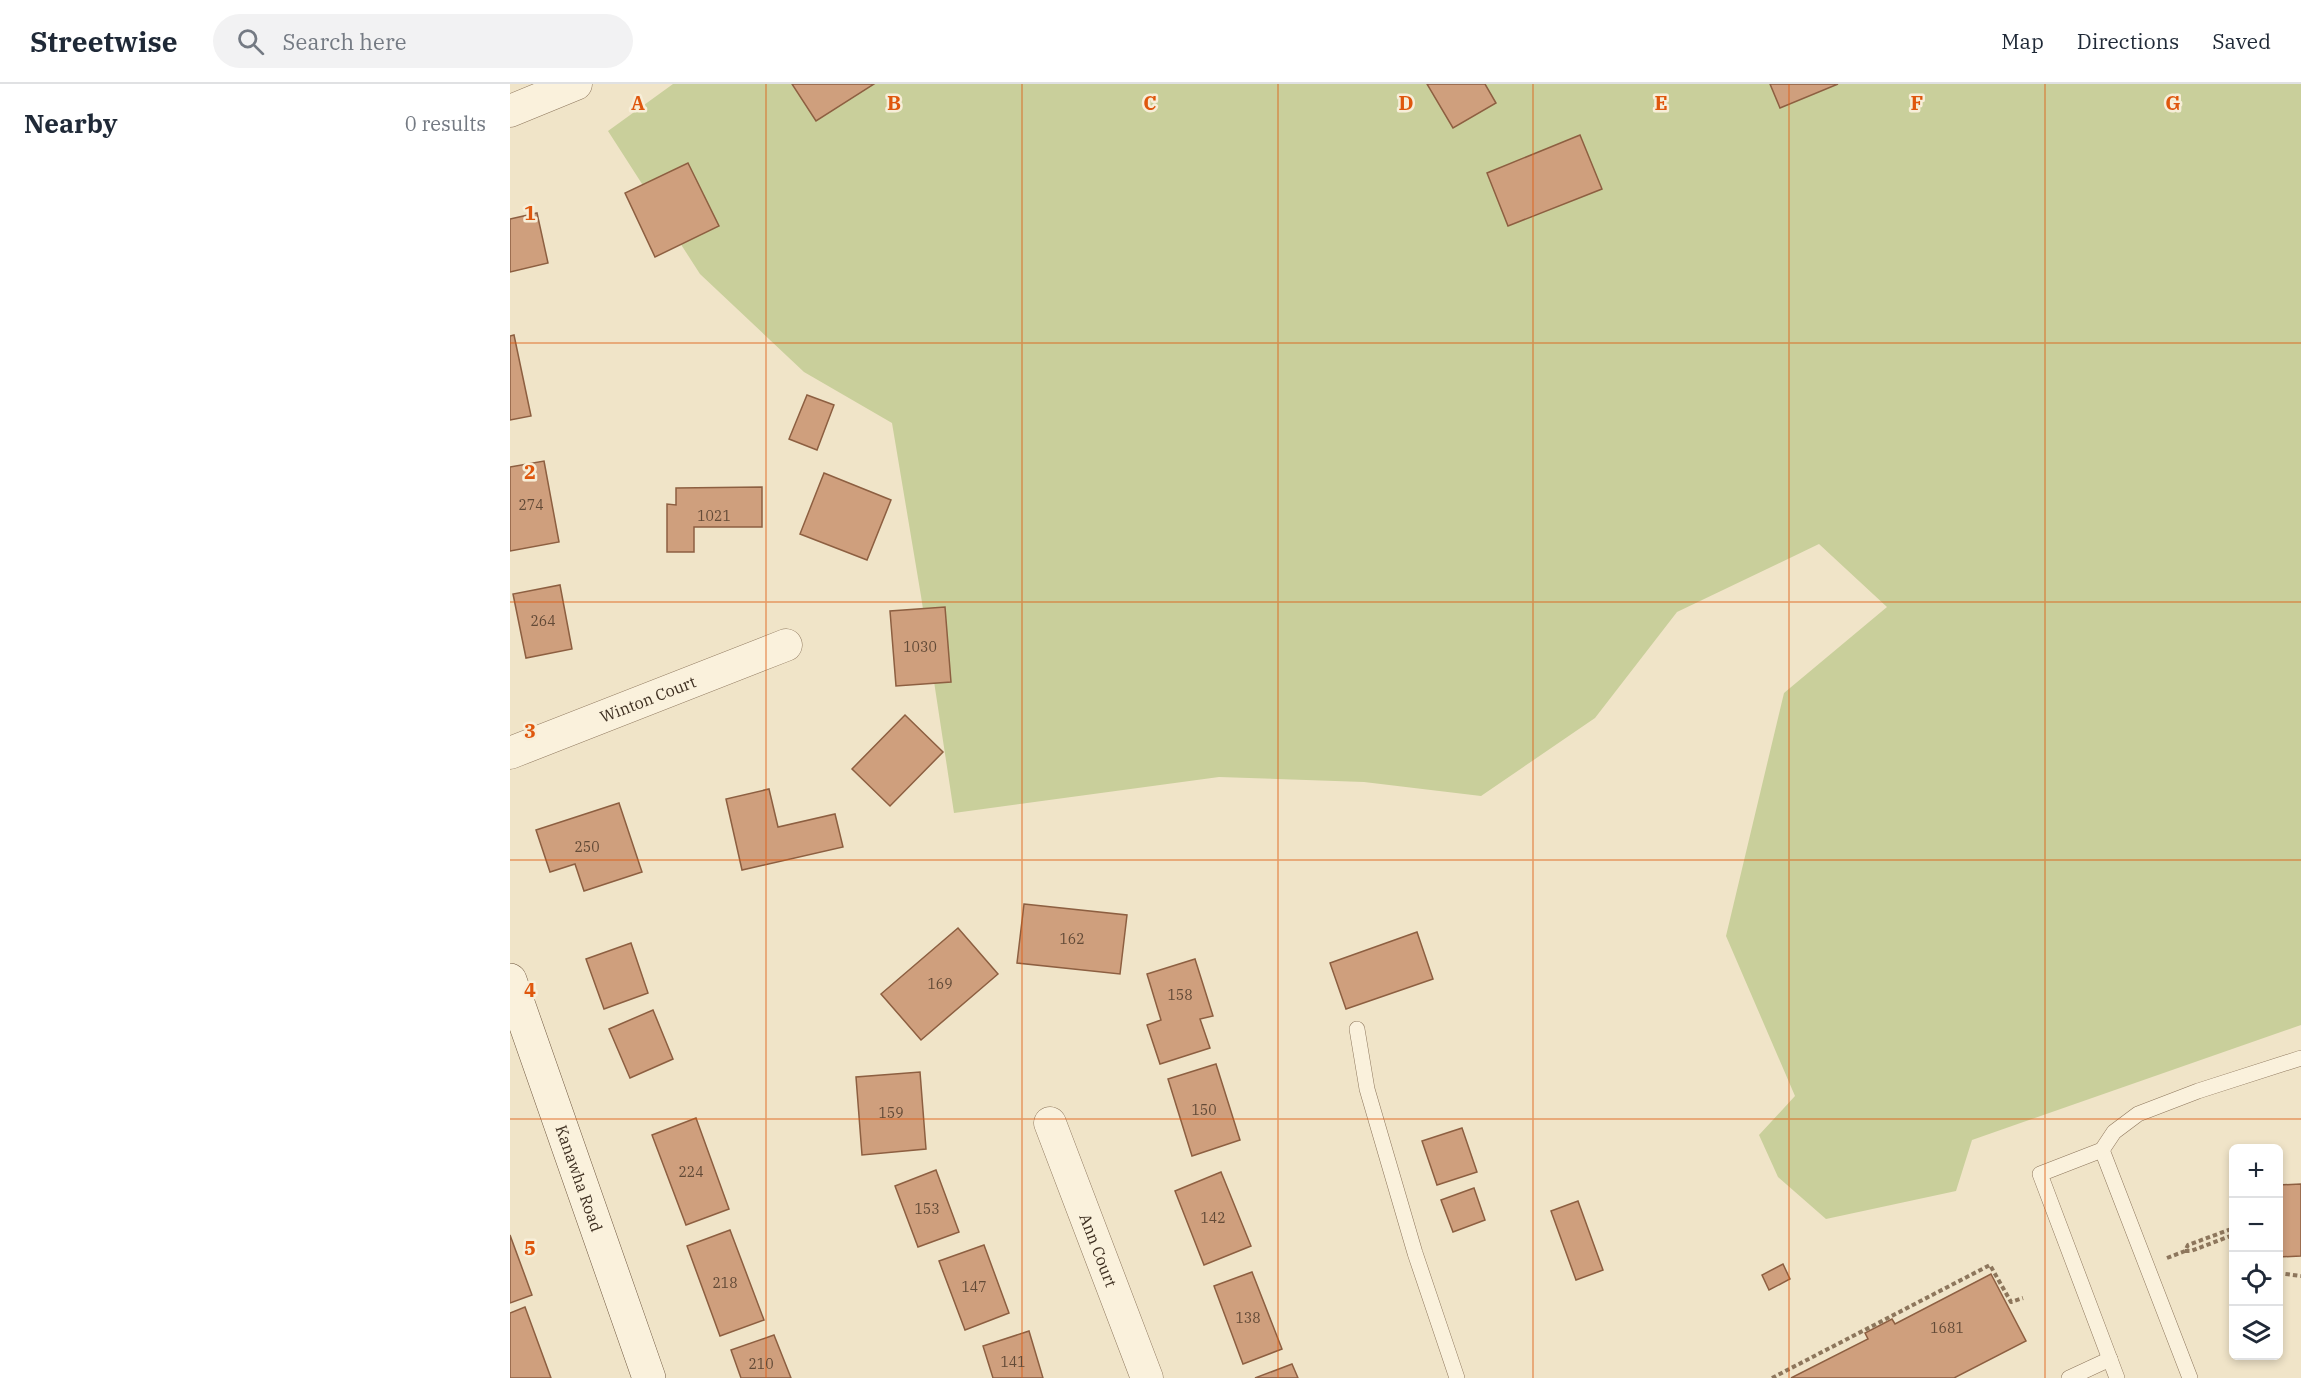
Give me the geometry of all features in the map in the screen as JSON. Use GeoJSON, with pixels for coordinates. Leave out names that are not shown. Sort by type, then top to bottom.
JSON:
{"type":"FeatureCollection","features":[{"type":"Feature","properties":{"kind":"street"},"geometry":{"type":"LineString","coordinates":[[510,111],[576,84]]}},
{"type":"Feature","properties":{"kind":"street","name":"Winton Court"},"geometry":{"type":"LineString","coordinates":[[510,753],[786,645]]}},
{"type":"Feature","properties":{"kind":"street","name":"Kanawha Road"},"geometry":{"type":"LineString","coordinates":[[510,980],[649,1378]]}},
{"type":"Feature","properties":{"kind":"street","name":"Ann Court"},"geometry":{"type":"LineString","coordinates":[[1050,1123],[1148,1378]]}},
{"type":"Feature","properties":{"kind":"lane"},"geometry":{"type":"LineString","coordinates":[[1357,1029],[1367,1089],[1415,1253],[1457,1378]]}},
{"type":"Feature","properties":{"kind":"lane"},"geometry":{"type":"LineString","coordinates":[[2117,1378],[2040,1174],[2102,1150],[2114,1132],[2138,1114],[2198,1091],[2301,1058]]}},
{"type":"Feature","properties":{"kind":"lane"},"geometry":{"type":"LineString","coordinates":[[2102,1150],[2190,1378]]}},
{"type":"Feature","properties":{"kind":"lane"},"geometry":{"type":"LineString","coordinates":[[2068,1378],[2110,1359]]}},
{"type":"Feature","properties":{"kind":"path"},"geometry":{"type":"LineString","coordinates":[[2186,1251],[2188,1245],[2229,1230]]}},
{"type":"Feature","properties":{"kind":"path"},"geometry":{"type":"LineString","coordinates":[[2147,1266],[2229,1237]]}},
{"type":"Feature","properties":{"kind":"path"},"geometry":{"type":"LineString","coordinates":[[1772,1378],[1989,1265],[2011,1302],[2023,1298]]}},
{"type":"Feature","properties":{"kind":"path"},"geometry":{"type":"LineString","coordinates":[[2283,1274],[2301,1276]]}},
{"type":"Feature","properties":{"kind":"green space"},"geometry":{"type":"Polygon","coordinates":[[[673,84],[2301,84],[2301,1025],[1972,1140],[1956,1191],[1826,1219],[1778,1177],[1759,1135],[1795,1096],[1726,936],[1784,693],[1887,607],[1819,544],[1677,612],[1595,718],[1481,796],[1364,782],[1219,777],[954,813],[892,423],[804,372],[700,274],[608,131],[673,84]]]}},
{"type":"Feature","properties":{"kind":"building"},"geometry":{"type":"Polygon","coordinates":[[[792,84],[874,84],[816,121],[792,84]]]}},
{"type":"Feature","properties":{"kind":"building"},"geometry":{"type":"Polygon","coordinates":[[[1427,84],[1485,84],[1496,103],[1453,128],[1427,84]]]}},
{"type":"Feature","properties":{"kind":"building"},"geometry":{"type":"Polygon","coordinates":[[[1770,84],[1838,84],[1780,108],[1770,84]]]}},
{"type":"Feature","properties":{"kind":"building"},"geometry":{"type":"Polygon","coordinates":[[[1580,135],[1602,189],[1508,226],[1487,173],[1580,135]]]}},
{"type":"Feature","properties":{"kind":"building"},"geometry":{"type":"Polygon","coordinates":[[[688,163],[719,226],[655,257],[625,193],[688,163]]]}},
{"type":"Feature","properties":{"kind":"building"},"geometry":{"type":"Polygon","coordinates":[[[537,213],[548,263],[510,272],[510,219],[537,213]]]}},
{"type":"Feature","properties":{"kind":"building"},"geometry":{"type":"Polygon","coordinates":[[[514,335],[531,416],[510,420],[510,336],[514,335]]]}},
{"type":"Feature","properties":{"kind":"building"},"geometry":{"type":"Polygon","coordinates":[[[807,395],[834,405],[817,450],[789,439],[807,395]]]}},
{"type":"Feature","properties":{"kind":"building"},"geometry":{"type":"Polygon","coordinates":[[[544,461],[559,542],[510,551],[510,467],[544,461]]]}},
{"type":"Feature","properties":{"kind":"building"},"geometry":{"type":"Polygon","coordinates":[[[824,473],[891,500],[867,560],[800,534],[824,473]]]}},
{"type":"Feature","properties":{"kind":"building"},"geometry":{"type":"Polygon","coordinates":[[[762,487],[762,527],[694,527],[694,552],[667,552],[667,504],[676,505],[676,488],[762,487]]]}},
{"type":"Feature","properties":{"kind":"building"},"geometry":{"type":"Polygon","coordinates":[[[560,585],[572,649],[526,658],[513,594],[560,585]]]}},
{"type":"Feature","properties":{"kind":"building"},"geometry":{"type":"Polygon","coordinates":[[[945,607],[951,682],[896,686],[890,611],[945,607]]]}},
{"type":"Feature","properties":{"kind":"building"},"geometry":{"type":"Polygon","coordinates":[[[905,715],[943,752],[890,806],[852,769],[905,715]]]}},
{"type":"Feature","properties":{"kind":"building"},"geometry":{"type":"Polygon","coordinates":[[[769,789],[778,827],[835,814],[843,847],[742,870],[726,799],[769,789]]]}},
{"type":"Feature","properties":{"kind":"building"},"geometry":{"type":"Polygon","coordinates":[[[619,803],[642,872],[584,891],[575,864],[550,872],[536,830],[619,803]]]}},
{"type":"Feature","properties":{"kind":"building"},"geometry":{"type":"Polygon","coordinates":[[[1024,904],[1127,915],[1120,974],[1017,963],[1024,904]]]}},
{"type":"Feature","properties":{"kind":"building"},"geometry":{"type":"Polygon","coordinates":[[[958,928],[998,974],[921,1040],[881,994],[958,928]]]}},
{"type":"Feature","properties":{"kind":"building"},"geometry":{"type":"Polygon","coordinates":[[[1417,932],[1433,979],[1346,1009],[1330,963],[1417,932]]]}},
{"type":"Feature","properties":{"kind":"building"},"geometry":{"type":"Polygon","coordinates":[[[631,943],[648,993],[604,1009],[586,959],[631,943]]]}},
{"type":"Feature","properties":{"kind":"building"},"geometry":{"type":"Polygon","coordinates":[[[1195,959],[1213,1016],[1200,1019],[1210,1048],[1160,1064],[1147,1025],[1161,1020],[1147,974],[1195,959]]]}},
{"type":"Feature","properties":{"kind":"building"},"geometry":{"type":"Polygon","coordinates":[[[653,1010],[673,1059],[630,1078],[609,1029],[653,1010]]]}},
{"type":"Feature","properties":{"kind":"building"},"geometry":{"type":"Polygon","coordinates":[[[1216,1064],[1240,1140],[1192,1156],[1168,1079],[1216,1064]]]}},
{"type":"Feature","properties":{"kind":"building"},"geometry":{"type":"Polygon","coordinates":[[[920,1072],[926,1149],[862,1155],[856,1077],[920,1072]]]}},
{"type":"Feature","properties":{"kind":"building"},"geometry":{"type":"Polygon","coordinates":[[[696,1118],[729,1209],[686,1225],[652,1135],[696,1118]]]}},
{"type":"Feature","properties":{"kind":"building"},"geometry":{"type":"Polygon","coordinates":[[[1462,1128],[1477,1172],[1437,1185],[1422,1141],[1462,1128]]]}},
{"type":"Feature","properties":{"kind":"building"},"geometry":{"type":"Polygon","coordinates":[[[936,1170],[959,1232],[918,1247],[895,1186],[936,1170]]]}},
{"type":"Feature","properties":{"kind":"building"},"geometry":{"type":"Polygon","coordinates":[[[1221,1172],[1251,1246],[1204,1265],[1175,1191],[1221,1172]]]}},
{"type":"Feature","properties":{"kind":"building"},"geometry":{"type":"Polygon","coordinates":[[[2301,1184],[2301,1256],[2283,1257],[2283,1185],[2301,1184]]]}},
{"type":"Feature","properties":{"kind":"building"},"geometry":{"type":"Polygon","coordinates":[[[1474,1188],[1485,1220],[1453,1232],[1441,1200],[1474,1188]]]}},
{"type":"Feature","properties":{"kind":"building"},"geometry":{"type":"Polygon","coordinates":[[[1578,1201],[1603,1270],[1576,1280],[1551,1211],[1578,1201]]]}},
{"type":"Feature","properties":{"kind":"building"},"geometry":{"type":"Polygon","coordinates":[[[730,1230],[764,1320],[720,1336],[687,1246],[730,1230]]]}},
{"type":"Feature","properties":{"kind":"building"},"geometry":{"type":"Polygon","coordinates":[[[510,1235],[532,1295],[510,1303],[510,1235]]]}},
{"type":"Feature","properties":{"kind":"building"},"geometry":{"type":"Polygon","coordinates":[[[984,1245],[1009,1313],[965,1330],[939,1261],[984,1245]]]}},
{"type":"Feature","properties":{"kind":"building"},"geometry":{"type":"Polygon","coordinates":[[[1783,1264],[1790,1279],[1769,1290],[1762,1275],[1783,1264]]]}},
{"type":"Feature","properties":{"kind":"building"},"geometry":{"type":"Polygon","coordinates":[[[1252,1272],[1282,1349],[1243,1364],[1214,1286],[1252,1272]]]}},
{"type":"Feature","properties":{"kind":"building"},"geometry":{"type":"Polygon","coordinates":[[[1991,1274],[2026,1341],[1954,1378],[1791,1378],[1868,1339],[1865,1333],[1892,1319],[1895,1324],[1991,1274]]]}},
{"type":"Feature","properties":{"kind":"building"},"geometry":{"type":"Polygon","coordinates":[[[525,1307],[551,1378],[510,1378],[510,1313],[525,1307]]]}},
{"type":"Feature","properties":{"kind":"building"},"geometry":{"type":"Polygon","coordinates":[[[1029,1331],[1043,1378],[993,1378],[983,1346],[1029,1331]]]}},
{"type":"Feature","properties":{"kind":"building"},"geometry":{"type":"Polygon","coordinates":[[[774,1335],[791,1378],[741,1378],[731,1350],[774,1335]]]}},
{"type":"Feature","properties":{"kind":"building"},"geometry":{"type":"Polygon","coordinates":[[[1292,1364],[1298,1378],[1255,1378],[1292,1364]]]}}]}
